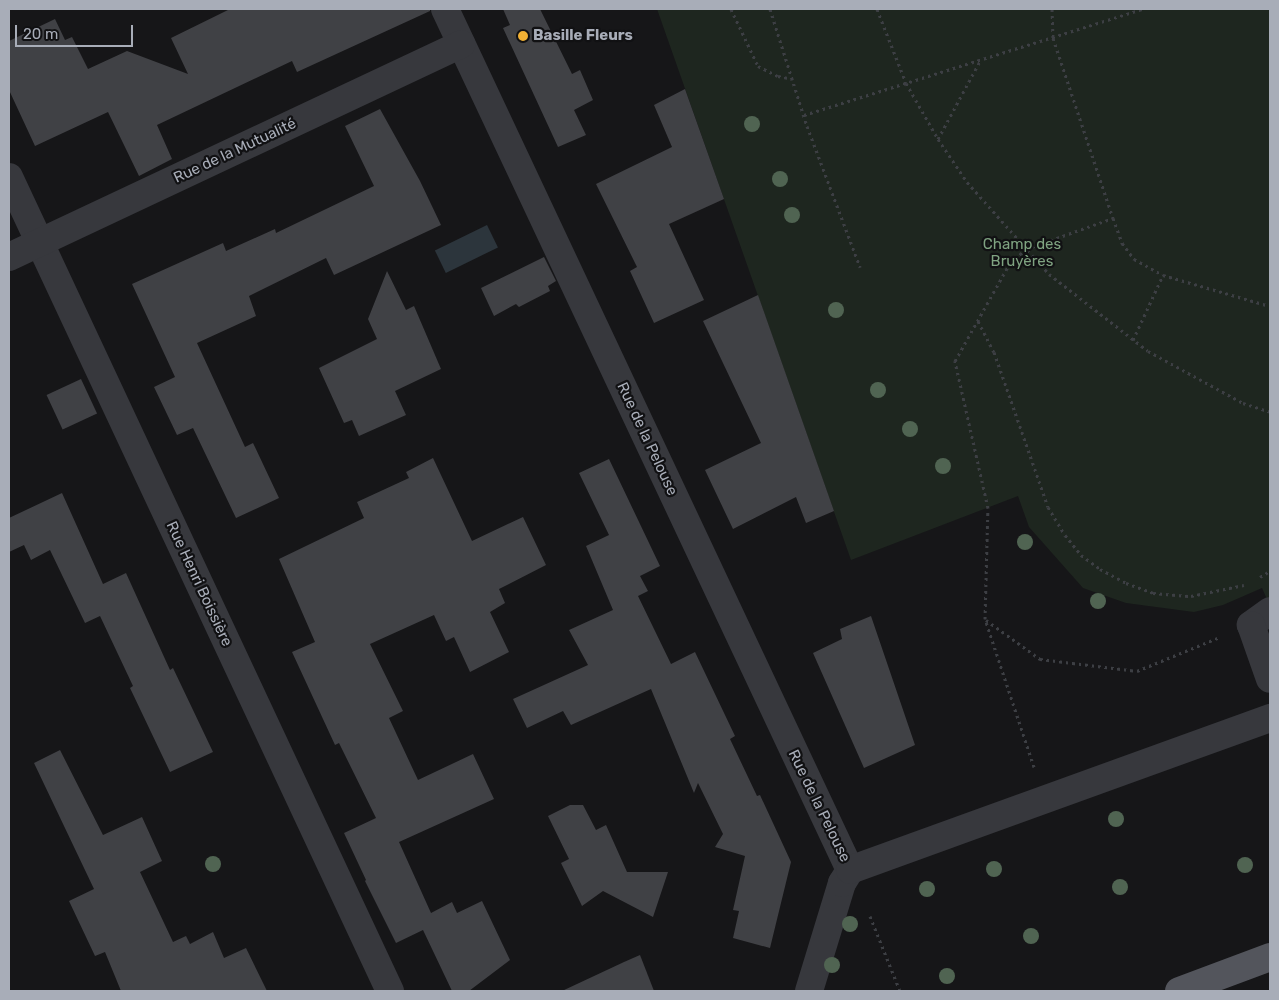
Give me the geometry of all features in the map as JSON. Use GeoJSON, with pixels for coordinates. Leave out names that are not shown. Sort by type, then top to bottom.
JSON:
{"type":"FeatureCollection","features":[{"type":"Feature","properties":{"kind":"main road"},"geometry":{"type":"LineString","coordinates":[[1179,991],[1270,957]]}},
{"type":"Feature","properties":{"kind":"street","name":"Rue de la Pelouse"},"geometry":{"type":"LineString","coordinates":[[445,9],[850,870]]}},
{"type":"Feature","properties":{"kind":"street","name":"Rue de la Mutualité"},"geometry":{"type":"LineString","coordinates":[[9,257],[462,44]]}},
{"type":"Feature","properties":{"kind":"street","name":"Rue Henri Boissière"},"geometry":{"type":"LineString","coordinates":[[9,177],[390,991]]}},
{"type":"Feature","properties":{"kind":"street"},"geometry":{"type":"LineString","coordinates":[[1261,618],[1270,679]]}},
{"type":"Feature","properties":{"kind":"street"},"geometry":{"type":"LineString","coordinates":[[809,991],[842,883],[850,870],[1270,718]]}},
{"type":"Feature","properties":{"kind":"path"},"geometry":{"type":"LineString","coordinates":[[730,9],[758,66],[778,76],[793,79]]}},
{"type":"Feature","properties":{"kind":"path"},"geometry":{"type":"LineString","coordinates":[[770,9],[804,115],[860,267]]}},
{"type":"Feature","properties":{"kind":"path"},"geometry":{"type":"LineString","coordinates":[[877,9],[906,83],[938,139],[967,182],[1049,274],[1148,351],[1243,403],[1270,412]]}},
{"type":"Feature","properties":{"kind":"path"},"geometry":{"type":"LineString","coordinates":[[1052,9],[1053,38],[1122,243],[1134,260],[1163,275],[1270,306]]}},
{"type":"Feature","properties":{"kind":"path"},"geometry":{"type":"LineString","coordinates":[[804,115],[1143,9]]}},
{"type":"Feature","properties":{"kind":"path"},"geometry":{"type":"LineString","coordinates":[[938,139],[981,60]]}},
{"type":"Feature","properties":{"kind":"path"},"geometry":{"type":"LineString","coordinates":[[1034,768],[985,619],[988,508],[955,361],[1010,263],[1026,249],[1113,218]]}},
{"type":"Feature","properties":{"kind":"path"},"geometry":{"type":"LineString","coordinates":[[1133,340],[1163,275]]}},
{"type":"Feature","properties":{"kind":"path"},"geometry":{"type":"LineString","coordinates":[[978,320],[994,352],[1048,507],[1065,536],[1081,555],[1100,569],[1126,583],[1153,593],[1192,596],[1245,585]]}},
{"type":"Feature","properties":{"kind":"path"},"geometry":{"type":"LineString","coordinates":[[1254,580],[1270,572]]}},
{"type":"Feature","properties":{"kind":"path"},"geometry":{"type":"LineString","coordinates":[[985,619],[1040,659],[1137,671],[1261,618]]}},
{"type":"Feature","properties":{"kind":"path"},"geometry":{"type":"LineString","coordinates":[[850,870],[900,991]]}},
{"type":"Feature","properties":{"kind":"green space","name":"Champ des Bruyères"},"geometry":{"type":"Polygon","coordinates":[[[657,9],[1270,9],[1270,606],[1262,588],[1223,605],[1194,612],[1126,603],[1083,588],[1029,527],[1018,496],[851,560],[657,9]]]}},
{"type":"Feature","properties":{"kind":"shaded area"},"geometry":{"type":"Polygon","coordinates":[[[487,225],[498,247],[446,273],[435,250],[487,225]]]}},
{"type":"Feature","properties":{"kind":"building"},"geometry":{"type":"Polygon","coordinates":[[[230,9],[430,9],[430,11],[297,72],[292,61],[157,125],[172,159],[139,176],[108,112],[35,146],[9,90],[9,41],[55,19],[65,40],[72,37],[88,69],[127,51],[188,74],[171,38],[230,9]]]}},
{"type":"Feature","properties":{"kind":"building"},"geometry":{"type":"Polygon","coordinates":[[[503,9],[540,9],[572,74],[580,70],[593,100],[574,110],[586,135],[558,147],[503,28],[510,25],[503,9]]]}},
{"type":"Feature","properties":{"kind":"building"},"geometry":{"type":"Polygon","coordinates":[[[685,89],[724,199],[669,224],[704,300],[654,323],[630,271],[637,267],[596,184],[672,147],[654,105],[685,89]]]}},
{"type":"Feature","properties":{"kind":"building"},"geometry":{"type":"Polygon","coordinates":[[[380,109],[420,181],[441,225],[334,275],[326,258],[249,296],[256,316],[197,343],[245,447],[253,443],[279,498],[236,518],[193,428],[177,435],[154,387],[175,377],[132,284],[223,243],[226,251],[275,229],[276,233],[374,186],[345,126],[380,109]]]}},
{"type":"Feature","properties":{"kind":"building"},"geometry":{"type":"Polygon","coordinates":[[[544,257],[556,281],[548,286],[550,291],[519,307],[516,304],[494,316],[481,288],[544,257]]]}},
{"type":"Feature","properties":{"kind":"building"},"geometry":{"type":"Polygon","coordinates":[[[387,271],[406,310],[414,306],[441,369],[395,391],[406,415],[359,436],[352,420],[344,423],[319,368],[377,339],[368,319],[387,271]]]}},
{"type":"Feature","properties":{"kind":"building"},"geometry":{"type":"Polygon","coordinates":[[[758,295],[834,511],[806,523],[796,497],[733,529],[705,470],[761,443],[703,321],[758,295]]]}},
{"type":"Feature","properties":{"kind":"building"},"geometry":{"type":"Polygon","coordinates":[[[81,379],[97,413],[63,429],[47,395],[81,379]]]}},
{"type":"Feature","properties":{"kind":"building"},"geometry":{"type":"Polygon","coordinates":[[[433,458],[472,541],[523,517],[546,565],[499,589],[505,603],[490,612],[509,652],[470,672],[454,637],[446,641],[434,615],[370,644],[403,711],[389,718],[418,780],[473,754],[494,799],[399,842],[431,913],[452,902],[457,913],[482,901],[510,960],[469,991],[452,991],[423,930],[396,943],[365,881],[344,833],[376,818],[339,743],[335,745],[292,652],[315,642],[279,559],[364,518],[357,502],[409,478],[406,472],[433,458]]]}},
{"type":"Feature","properties":{"kind":"building"},"geometry":{"type":"Polygon","coordinates":[[[609,459],[660,566],[640,576],[648,591],[638,596],[671,664],[695,652],[735,736],[730,739],[757,796],[760,795],[791,862],[770,948],[733,938],[739,911],[733,910],[745,856],[715,847],[723,834],[698,783],[694,793],[651,689],[571,725],[563,711],[527,728],[513,699],[588,665],[569,630],[613,610],[586,546],[609,535],[579,473],[609,459]]]}},
{"type":"Feature","properties":{"kind":"building"},"geometry":{"type":"Polygon","coordinates":[[[62,493],[103,584],[126,573],[170,670],[173,668],[213,752],[170,772],[130,688],[133,686],[100,616],[85,623],[50,550],[31,560],[24,545],[9,552],[9,518],[62,493]]]}},
{"type":"Feature","properties":{"kind":"building"},"geometry":{"type":"Polygon","coordinates":[[[871,616],[915,745],[864,768],[813,653],[842,639],[840,629],[871,616]]]}},
{"type":"Feature","properties":{"kind":"building"},"geometry":{"type":"Polygon","coordinates":[[[60,750],[103,835],[142,817],[162,861],[140,872],[173,942],[186,936],[190,944],[213,932],[224,958],[246,948],[267,991],[121,991],[105,952],[95,956],[69,901],[94,889],[34,763],[60,750]]]}},
{"type":"Feature","properties":{"kind":"building"},"geometry":{"type":"Polygon","coordinates":[[[570,805],[583,805],[596,830],[606,825],[627,872],[668,872],[653,917],[603,891],[582,906],[561,863],[569,859],[548,816],[570,805]]]}},
{"type":"Feature","properties":{"kind":"building"},"geometry":{"type":"Polygon","coordinates":[[[640,955],[654,991],[562,991],[624,962],[640,955]]]}},
{"type":"Feature","properties":{"kind":"place","name":"Basille Fleurs"},"geometry":{"type":"Point","coordinates":[523,36]}}]}
